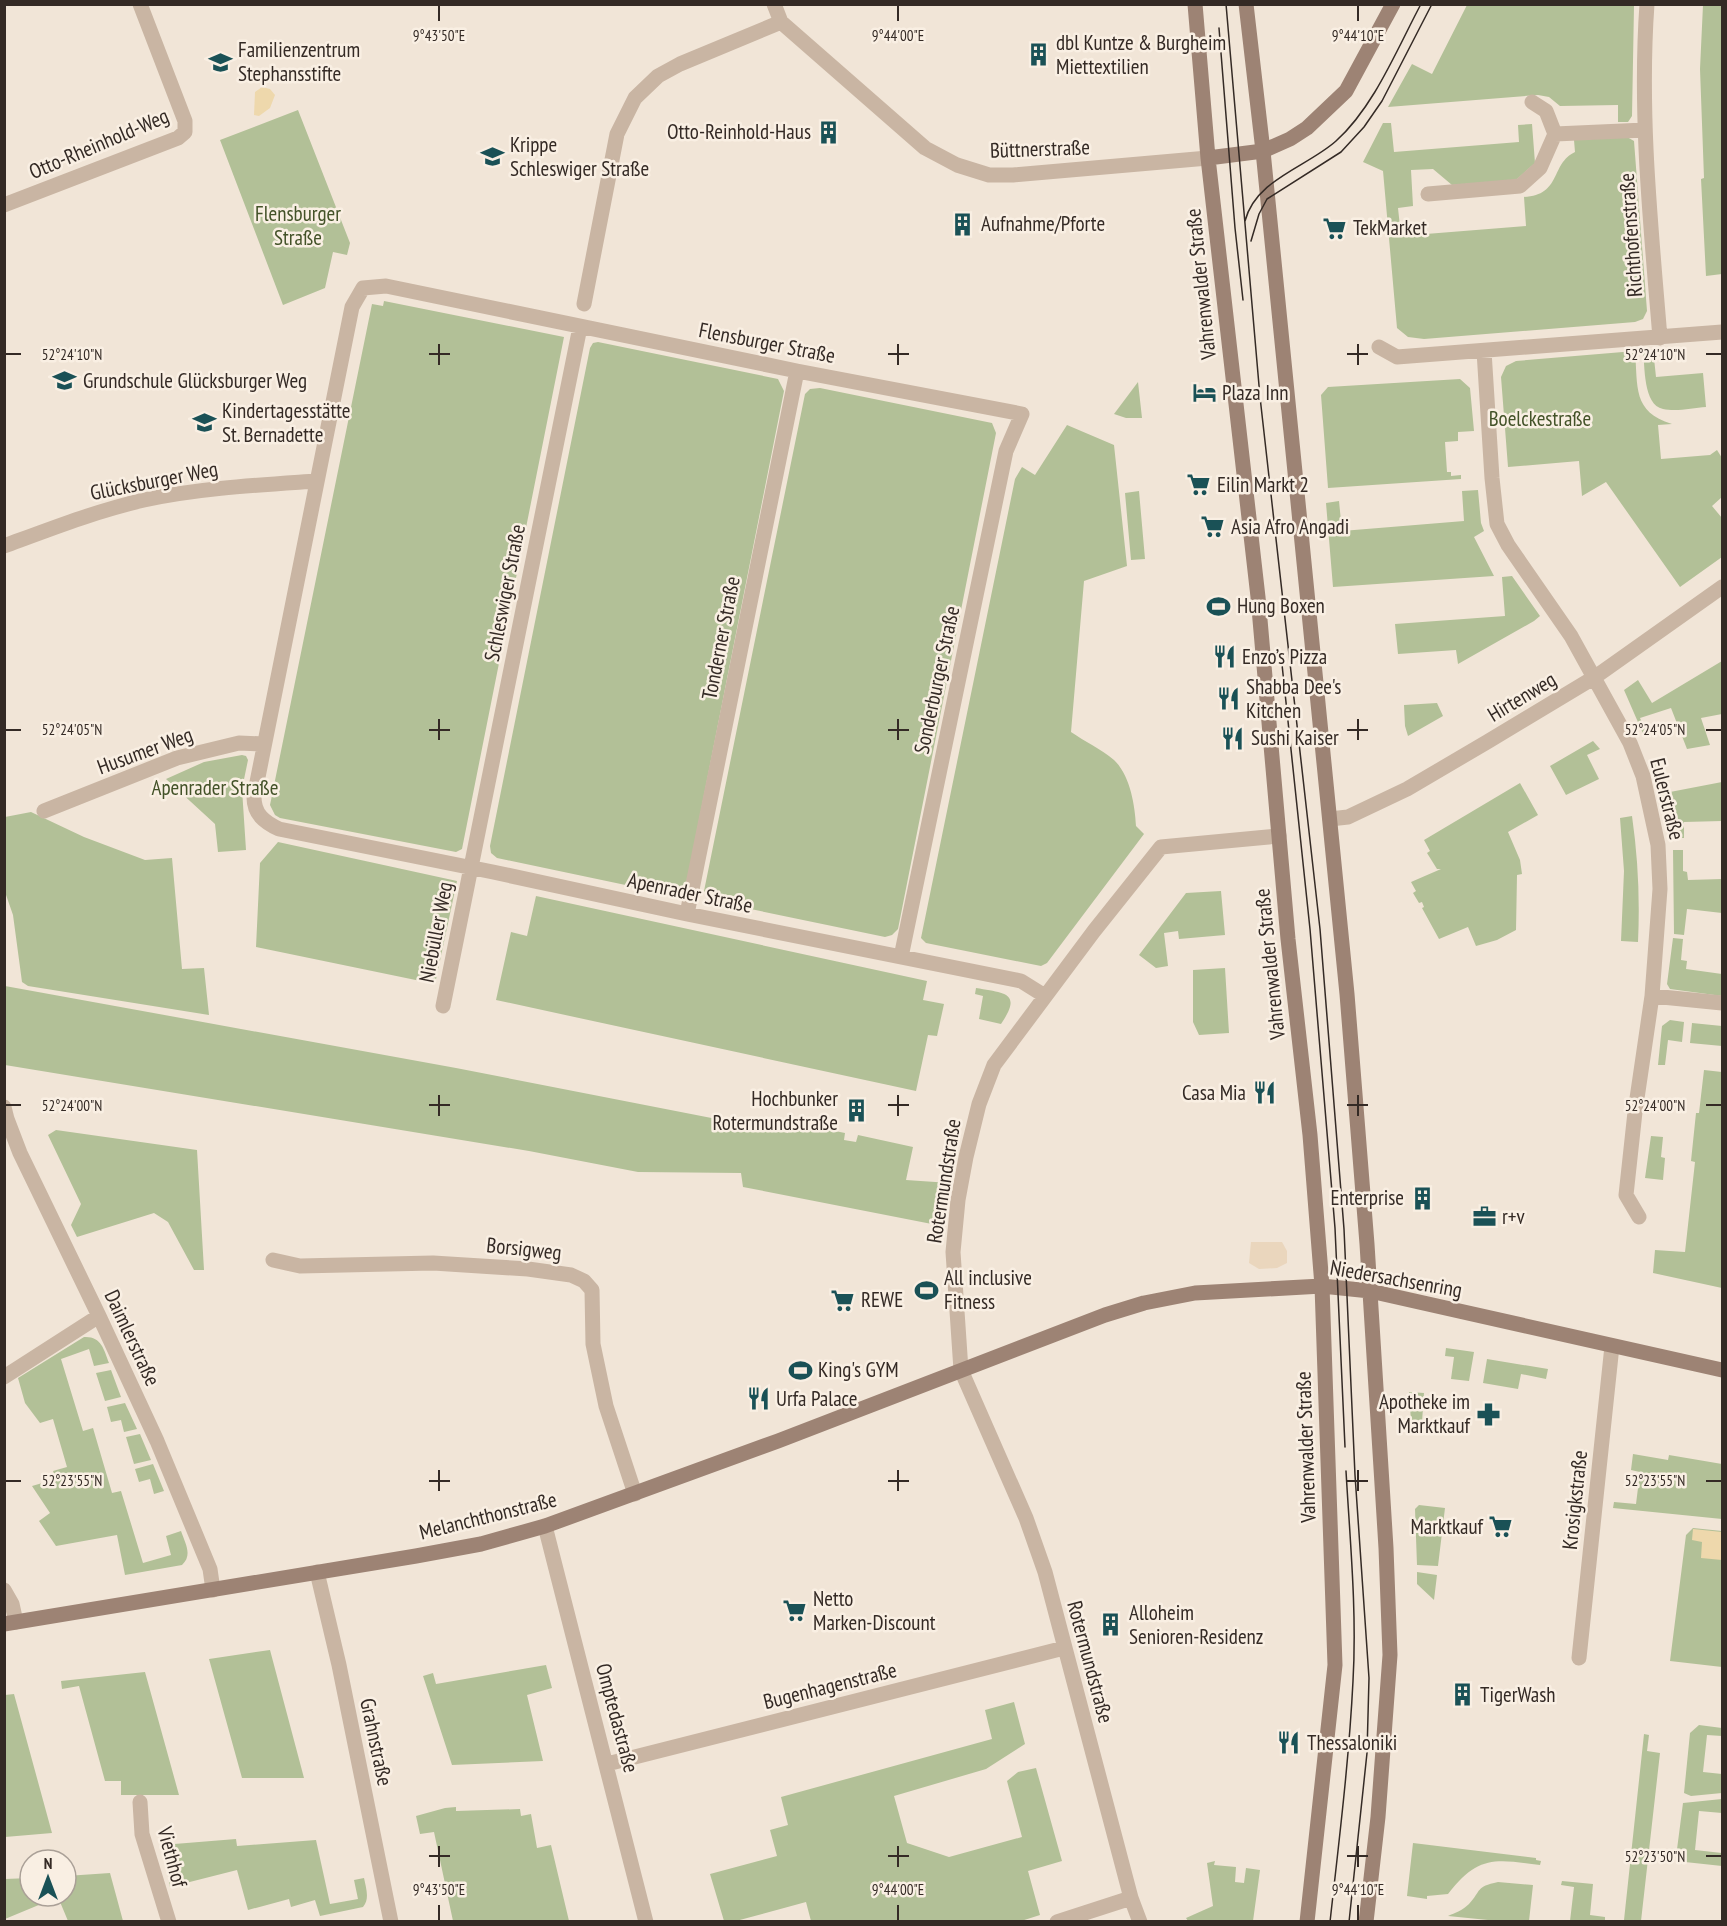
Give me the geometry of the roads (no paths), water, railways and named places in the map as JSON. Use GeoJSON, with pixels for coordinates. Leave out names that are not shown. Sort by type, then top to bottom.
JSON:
{"type":"FeatureCollection","features":[{"type":"Feature","properties":{"kind":"main road","name":"Vahrenwalder Straße"},"geometry":{"type":"LineString","coordinates":[[1195,4],[1208,158],[1258,597],[1279,836],[1310,1135],[1322,1286],[1335,1665],[1307,1922]]}},
{"type":"Feature","properties":{"kind":"main road"},"geometry":{"type":"LineString","coordinates":[[1246,4],[1263,151],[1347,994],[1370,1292],[1386,1548],[1390,1654],[1378,1817],[1366,1922]]}},
{"type":"Feature","properties":{"kind":"main road","name":"Büttnerstraße"},"geometry":{"type":"LineString","coordinates":[[1208,158],[1263,151],[1290,139],[1307,128],[1346,91],[1393,4]]}},
{"type":"Feature","properties":{"kind":"main road","name":"Niedersachsenring"},"geometry":{"type":"LineString","coordinates":[[961,1370],[1105,1315],[1144,1303],[1195,1293],[1322,1286],[1370,1292],[1722,1370]]}},
{"type":"Feature","properties":{"kind":"main road","name":"Melanchthonstraße"},"geometry":{"type":"LineString","coordinates":[[10,1623],[470,1546],[545,1526],[635,1494],[961,1370]]}},
{"type":"Feature","properties":{"kind":"street","name":"Otto-Rheinhold-Weg"},"geometry":{"type":"LineString","coordinates":[[4,205],[178,138],[185,132],[185,121],[140,4]]}},
{"type":"Feature","properties":{"kind":"street","name":"Büttnerstraße"},"geometry":{"type":"LineString","coordinates":[[774,4],[781,22],[925,148],[957,165],[989,175],[1013,175],[1208,158]]}},
{"type":"Feature","properties":{"kind":"street","name":"Richthofenstraße"},"geometry":{"type":"LineString","coordinates":[[1647,4],[1643,54],[1645,130],[1660,338]]}},
{"type":"Feature","properties":{"kind":"street"},"geometry":{"type":"LineString","coordinates":[[584,304],[617,134],[635,98],[658,76],[680,64],[781,22]]}},
{"type":"Feature","properties":{"kind":"street"},"geometry":{"type":"LineString","coordinates":[[1428,194],[1520,186],[1540,168],[1555,134],[1546,111],[1532,102]]}},
{"type":"Feature","properties":{"kind":"street"},"geometry":{"type":"LineString","coordinates":[[1555,134],[1645,130]]}},
{"type":"Feature","properties":{"kind":"street","name":"Flensburger Straße"},"geometry":{"type":"LineString","coordinates":[[363,288],[386,286],[797,371],[1022,414]]}},
{"type":"Feature","properties":{"kind":"street","name":"Apenrader Straße"},"geometry":{"type":"LineString","coordinates":[[363,288],[352,307],[254,797],[254,807],[267,824],[279,829],[471,867],[687,914],[1021,981],[1045,996]]}},
{"type":"Feature","properties":{"kind":"street","name":"Schleswiger Straße"},"geometry":{"type":"LineString","coordinates":[[471,867],[580,327]]}},
{"type":"Feature","properties":{"kind":"street"},"geometry":{"type":"LineString","coordinates":[[1379,347],[1397,357],[1722,332]]}},
{"type":"Feature","properties":{"kind":"street","name":"Eulerstraße"},"geometry":{"type":"LineString","coordinates":[[1484,351],[1497,524],[1508,545],[1571,636],[1630,743],[1643,776],[1658,845],[1660,889],[1652,996],[1635,1112],[1626,1196],[1639,1217]]}},
{"type":"Feature","properties":{"kind":"street","name":"Tonderner Straße"},"geometry":{"type":"LineString","coordinates":[[687,914],[797,371]]}},
{"type":"Feature","properties":{"kind":"street","name":"Sonderburger Straße"},"geometry":{"type":"LineString","coordinates":[[901,957],[1005,451],[1022,414]]}},
{"type":"Feature","properties":{"kind":"street","name":"Glücksburger Weg"},"geometry":{"type":"LineString","coordinates":[[4,546],[88,515],[145,500],[196,491],[317,481]]}},
{"type":"Feature","properties":{"kind":"street","name":"Hirtenweg"},"geometry":{"type":"LineString","coordinates":[[1330,819],[1348,817],[1407,789],[1595,677],[1722,587]]}},
{"type":"Feature","properties":{"kind":"street","name":"Husumer Weg"},"geometry":{"type":"LineString","coordinates":[[44,811],[177,758],[239,743],[264,744]]}},
{"type":"Feature","properties":{"kind":"street","name":"Rotermundstraße"},"geometry":{"type":"LineString","coordinates":[[1140,1922],[1131,1898],[1045,1572],[1026,1518],[961,1370],[953,1252],[958,1200],[979,1104],[994,1065],[1161,847],[1279,836]]}},
{"type":"Feature","properties":{"kind":"street","name":"Niebüller Weg"},"geometry":{"type":"LineString","coordinates":[[443,1006],[471,867]]}},
{"type":"Feature","properties":{"kind":"street"},"geometry":{"type":"LineString","coordinates":[[1652,996],[1722,1003]]}},
{"type":"Feature","properties":{"kind":"street","name":"Daimlerstraße"},"geometry":{"type":"LineString","coordinates":[[4,1107],[20,1153],[157,1441],[210,1569],[213,1590]]}},
{"type":"Feature","properties":{"kind":"street","name":"Borsigweg"},"geometry":{"type":"LineString","coordinates":[[273,1260],[300,1266],[433,1263],[528,1269],[571,1275],[584,1281],[592,1290],[593,1344],[606,1406],[635,1494]]}},
{"type":"Feature","properties":{"kind":"street"},"geometry":{"type":"LineString","coordinates":[[4,1377],[99,1316]]}},
{"type":"Feature","properties":{"kind":"street","name":"Krosigkstraße"},"geometry":{"type":"LineString","coordinates":[[1579,1658],[1612,1346]]}},
{"type":"Feature","properties":{"kind":"street","name":"Omptedastraße"},"geometry":{"type":"LineString","coordinates":[[545,1526],[646,1922]]}},
{"type":"Feature","properties":{"kind":"street","name":"Grahnstraße"},"geometry":{"type":"LineString","coordinates":[[317,1572],[339,1665],[388,1921]]}},
{"type":"Feature","properties":{"kind":"street"},"geometry":{"type":"LineString","coordinates":[[4,1590],[12,1604],[10,1623]]}},
{"type":"Feature","properties":{"kind":"street","name":"Bugenhagenstraße"},"geometry":{"type":"LineString","coordinates":[[607,1764],[1064,1648]]}},
{"type":"Feature","properties":{"kind":"street","name":"Viethhof"},"geometry":{"type":"LineString","coordinates":[[140,1802],[142,1834],[169,1922]]}},
{"type":"Feature","properties":{"kind":"street"},"geometry":{"type":"LineString","coordinates":[[1057,1922],[1131,1898]]}},
{"type":"Feature","properties":{"kind":"tram line"},"geometry":{"type":"LineString","coordinates":[[1226,4],[1260,397],[1320,929],[1344,1229],[1355,1475],[1369,1678],[1367,1753],[1349,1922]]}},
{"type":"Feature","properties":{"kind":"tram line"},"geometry":{"type":"LineString","coordinates":[[1245,221],[1260,194],[1271,184],[1324,150],[1350,127],[1384,77],[1421,4]]}},
{"type":"Feature","properties":{"kind":"tram line"},"geometry":{"type":"LineString","coordinates":[[1251,241],[1259,214],[1267,199],[1341,152],[1364,127],[1382,101],[1432,4]]}},
{"type":"Feature","properties":{"kind":"tram line"},"geometry":{"type":"LineString","coordinates":[[1219,28],[1243,300]]}},
{"type":"Feature","properties":{"kind":"tram line"},"geometry":{"type":"LineString","coordinates":[[1281,655],[1310,929],[1335,1228],[1345,1447]]}},
{"type":"Feature","properties":{"kind":"tram line"},"geometry":{"type":"LineString","coordinates":[[1330,1922],[1346,1771],[1354,1655],[1346,1471]]}},
{"type":"Feature","properties":{"kind":"place","name":"dbl Kuntze & Burgheim Miettextilien"},"geometry":{"type":"Point","coordinates":[1038,55]}},
{"type":"Feature","properties":{"kind":"place","name":"Familienzentrum Stephansstifte"},"geometry":{"type":"Point","coordinates":[220,62]}},
{"type":"Feature","properties":{"kind":"place","name":"Otto-Reinhold-Haus"},"geometry":{"type":"Point","coordinates":[829,132]}},
{"type":"Feature","properties":{"kind":"place","name":"Krippe Schleswiger Straße"},"geometry":{"type":"Point","coordinates":[492,157]}},
{"type":"Feature","properties":{"kind":"place","name":"Aufnahme/Pforte"},"geometry":{"type":"Point","coordinates":[963,224]}},
{"type":"Feature","properties":{"kind":"place","name":"TekMarket"},"geometry":{"type":"Point","coordinates":[1335,228]}},
{"type":"Feature","properties":{"kind":"place","name":"Grundschule Glücksburger Weg"},"geometry":{"type":"Point","coordinates":[65,381]}},
{"type":"Feature","properties":{"kind":"place","name":"Plaza Inn"},"geometry":{"type":"Point","coordinates":[1204,393]}},
{"type":"Feature","properties":{"kind":"place","name":"Kindertagesstätte St. Bernadette"},"geometry":{"type":"Point","coordinates":[204,423]}},
{"type":"Feature","properties":{"kind":"place","name":"Eilin Markt 2"},"geometry":{"type":"Point","coordinates":[1199,485]}},
{"type":"Feature","properties":{"kind":"place","name":"Asia Afro Angadi"},"geometry":{"type":"Point","coordinates":[1213,527]}},
{"type":"Feature","properties":{"kind":"place","name":"Hung Boxen"},"geometry":{"type":"Point","coordinates":[1219,606]}},
{"type":"Feature","properties":{"kind":"place","name":"Enzo’s Pizza"},"geometry":{"type":"Point","coordinates":[1224,657]}},
{"type":"Feature","properties":{"kind":"place","name":"Shabba Dee's Kitchen"},"geometry":{"type":"Point","coordinates":[1228,699]}},
{"type":"Feature","properties":{"kind":"place","name":"Sushi Kaiser"},"geometry":{"type":"Point","coordinates":[1233,738]}},
{"type":"Feature","properties":{"kind":"place","name":"Casa Mia"},"geometry":{"type":"Point","coordinates":[1264,1093]}},
{"type":"Feature","properties":{"kind":"place","name":"Hochbunker Rotermundstraße"},"geometry":{"type":"Point","coordinates":[856,1111]}},
{"type":"Feature","properties":{"kind":"place","name":"Enterprise"},"geometry":{"type":"Point","coordinates":[1422,1198]}},
{"type":"Feature","properties":{"kind":"place","name":"r+v"},"geometry":{"type":"Point","coordinates":[1484,1217]}},
{"type":"Feature","properties":{"kind":"place","name":"All inclusive Fitness"},"geometry":{"type":"Point","coordinates":[926,1290]}},
{"type":"Feature","properties":{"kind":"place","name":"REWE"},"geometry":{"type":"Point","coordinates":[843,1300]}},
{"type":"Feature","properties":{"kind":"place","name":"King's GYM"},"geometry":{"type":"Point","coordinates":[800,1370]}},
{"type":"Feature","properties":{"kind":"place","name":"Urfa Palace"},"geometry":{"type":"Point","coordinates":[758,1399]}},
{"type":"Feature","properties":{"kind":"place","name":"Apotheke im Marktkauf"},"geometry":{"type":"Point","coordinates":[1488,1414]}},
{"type":"Feature","properties":{"kind":"place","name":"Marktkauf"},"geometry":{"type":"Point","coordinates":[1501,1527]}},
{"type":"Feature","properties":{"kind":"place","name":"Netto Marken-Discount"},"geometry":{"type":"Point","coordinates":[795,1611]}},
{"type":"Feature","properties":{"kind":"place","name":"Alloheim Senioren-Residenz"},"geometry":{"type":"Point","coordinates":[1111,1625]}},
{"type":"Feature","properties":{"kind":"place","name":"TigerWash"},"geometry":{"type":"Point","coordinates":[1462,1695]}},
{"type":"Feature","properties":{"kind":"place","name":"Thessaloniki"},"geometry":{"type":"Point","coordinates":[1289,1743]}},
{"type":"Feature","properties":{"kind":"park label","name":"Boelckestraße"},"geometry":{"type":"Point","coordinates":[1540,419]}}]}
